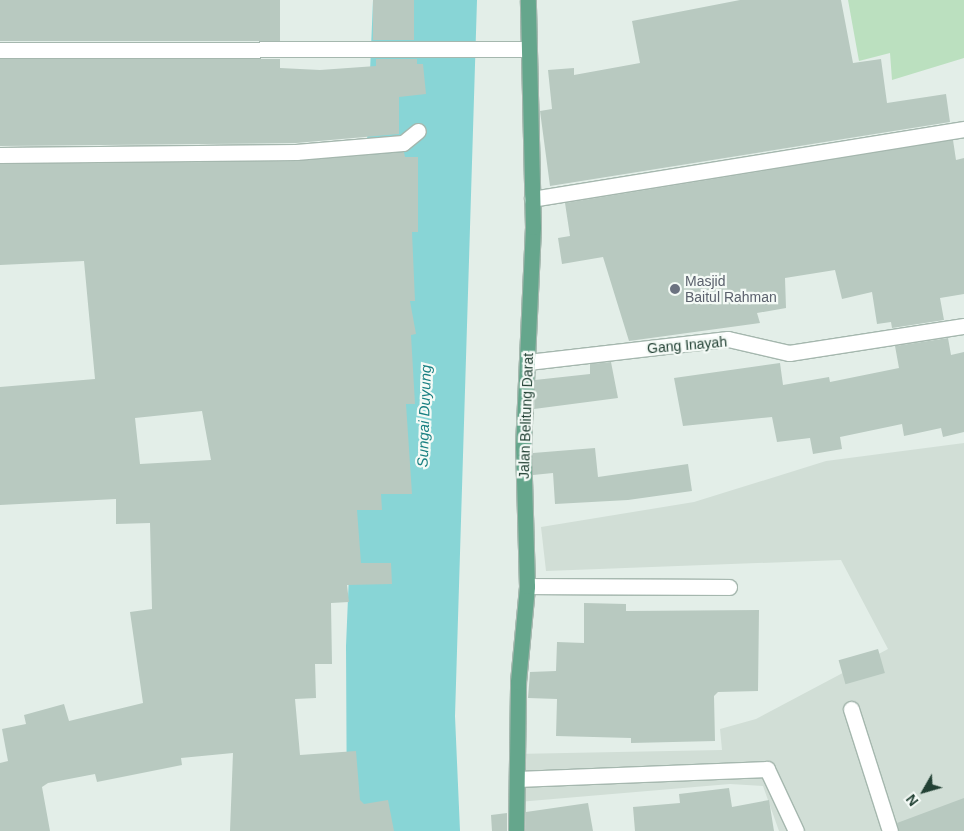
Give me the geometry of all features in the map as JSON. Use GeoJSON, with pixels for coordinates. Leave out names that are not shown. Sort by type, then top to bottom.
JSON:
{"type":"FeatureCollection","features":[{"type":"Feature","properties":{"kind":"main road","name":"Jalan Belitung Darat"},"geometry":{"type":"LineString","coordinates":[[516,831],[518,682],[527,586],[523,447],[528,362],[532,199],[527,49],[528,0]]}},
{"type":"Feature","properties":{"kind":"street"},"geometry":{"type":"LineString","coordinates":[[0,50],[368,52],[499,48],[527,49]]}},
{"type":"Feature","properties":{"kind":"street"},"geometry":{"type":"LineString","coordinates":[[532,199],[964,129]]}},
{"type":"Feature","properties":{"kind":"street"},"geometry":{"type":"LineString","coordinates":[[0,155],[296,152],[403,143],[418,131]]}},
{"type":"Feature","properties":{"kind":"street","name":"Gang Inayah"},"geometry":{"type":"LineString","coordinates":[[528,362],[728,339],[789,353],[964,326]]}},
{"type":"Feature","properties":{"kind":"street"},"geometry":{"type":"LineString","coordinates":[[527,586],[729,587]]}},
{"type":"Feature","properties":{"kind":"street"},"geometry":{"type":"LineString","coordinates":[[851,709],[890,831]]}},
{"type":"Feature","properties":{"kind":"street"},"geometry":{"type":"LineString","coordinates":[[518,779],[767,769],[796,831]]}},
{"type":"Feature","properties":{"kind":"shaded area"},"geometry":{"type":"Polygon","coordinates":[[[964,443],[964,831],[779,831],[763,786],[730,784],[518,802],[514,754],[722,750],[720,729],[756,719],[888,649],[841,560],[546,571],[541,527],[694,502],[826,461],[964,443]]]}},
{"type":"Feature","properties":{"kind":"green space"},"geometry":{"type":"Polygon","coordinates":[[[848,0],[964,0],[964,58],[892,80],[890,53],[859,61],[848,0]]]}},
{"type":"Feature","properties":{"kind":"water","name":"Sungai Duyung"},"geometry":{"type":"Polygon","coordinates":[[[373,0],[477,0],[455,716],[460,831],[347,831],[346,646],[373,0]]]}},
{"type":"Feature","properties":{"kind":"building"},"geometry":{"type":"Polygon","coordinates":[[[0,0],[280,0],[280,41],[0,41],[0,0]]]}},
{"type":"Feature","properties":{"kind":"building"},"geometry":{"type":"Polygon","coordinates":[[[373,0],[414,0],[414,40],[373,40],[373,0]]]}},
{"type":"Feature","properties":{"kind":"building"},"geometry":{"type":"Polygon","coordinates":[[[740,0],[841,0],[853,63],[881,59],[887,103],[946,94],[950,122],[550,186],[540,111],[552,109],[548,70],[574,68],[574,75],[640,63],[632,21],[740,0]]]}},
{"type":"Feature","properties":{"kind":"building"},"geometry":{"type":"Polygon","coordinates":[[[0,59],[280,59],[280,68],[320,70],[376,66],[376,59],[417,59],[417,64],[423,64],[426,94],[399,97],[399,134],[296,143],[0,146],[0,59]]]}},
{"type":"Feature","properties":{"kind":"building"},"geometry":{"type":"Polygon","coordinates":[[[953,140],[956,160],[964,158],[964,294],[940,298],[944,320],[892,328],[891,322],[877,324],[872,292],[842,299],[835,270],[785,278],[786,308],[757,313],[760,323],[629,341],[603,257],[562,264],[558,238],[570,236],[565,203],[953,140]]]}},
{"type":"Feature","properties":{"kind":"building"},"geometry":{"type":"Polygon","coordinates":[[[404,152],[405,157],[418,157],[418,232],[412,232],[415,301],[410,301],[416,334],[411,335],[415,404],[406,404],[412,494],[381,494],[382,510],[357,510],[361,563],[391,563],[392,584],[347,585],[349,602],[331,603],[332,664],[315,664],[316,698],[295,699],[300,755],[356,751],[360,800],[364,804],[388,800],[394,831],[230,831],[233,753],[181,758],[182,765],[97,782],[95,774],[48,783],[42,787],[50,831],[0,831],[0,763],[8,761],[2,729],[26,724],[24,715],[64,704],[69,721],[143,703],[130,612],[152,609],[150,523],[116,524],[116,499],[0,505],[0,387],[95,379],[84,261],[0,265],[0,164],[296,161],[404,152]],[[202,411],[135,418],[140,464],[211,460],[202,411]]]}},
{"type":"Feature","properties":{"kind":"building"},"geometry":{"type":"Polygon","coordinates":[[[948,338],[951,355],[964,352],[964,432],[943,437],[941,428],[904,436],[902,424],[840,437],[842,449],[813,454],[810,438],[777,442],[772,417],[683,426],[674,378],[780,363],[783,385],[829,377],[830,382],[899,368],[895,346],[948,338]]]}},
{"type":"Feature","properties":{"kind":"building"},"geometry":{"type":"Polygon","coordinates":[[[611,362],[618,398],[534,409],[535,380],[590,374],[590,364],[611,362]]]}},
{"type":"Feature","properties":{"kind":"building"},"geometry":{"type":"Polygon","coordinates":[[[595,448],[598,477],[688,464],[692,491],[628,500],[555,504],[553,473],[533,475],[533,453],[595,448]]]}},
{"type":"Feature","properties":{"kind":"building"},"geometry":{"type":"Polygon","coordinates":[[[584,603],[626,604],[626,611],[759,610],[758,691],[718,692],[714,696],[715,741],[631,743],[631,738],[556,736],[557,699],[528,698],[530,672],[556,671],[557,642],[584,643],[584,603]]]}},
{"type":"Feature","properties":{"kind":"building"},"geometry":{"type":"Polygon","coordinates":[[[878,649],[885,673],[845,684],[839,660],[878,649]]]}},
{"type":"Feature","properties":{"kind":"building"},"geometry":{"type":"Polygon","coordinates":[[[729,788],[732,807],[769,800],[774,831],[635,831],[633,807],[680,803],[679,794],[729,788]]]}},
{"type":"Feature","properties":{"kind":"building"},"geometry":{"type":"Polygon","coordinates":[[[964,798],[964,831],[899,831],[897,823],[964,798]]]}},
{"type":"Feature","properties":{"kind":"building"},"geometry":{"type":"Polygon","coordinates":[[[588,803],[593,831],[525,831],[526,812],[588,803]]]}},
{"type":"Feature","properties":{"kind":"building"},"geometry":{"type":"Polygon","coordinates":[[[507,813],[507,831],[492,831],[491,815],[507,813]]]}},
{"type":"Feature","properties":{"kind":"place","name":"Masjid Baitul Rahman"},"geometry":{"type":"Point","coordinates":[675,289]}}]}
